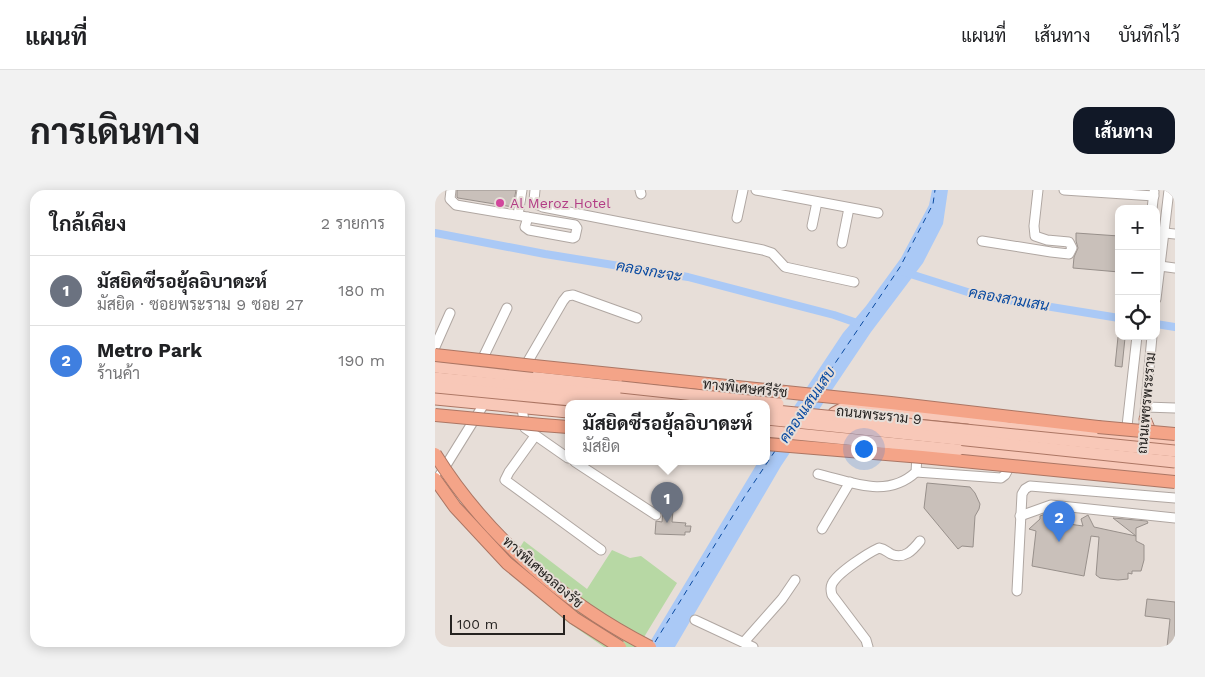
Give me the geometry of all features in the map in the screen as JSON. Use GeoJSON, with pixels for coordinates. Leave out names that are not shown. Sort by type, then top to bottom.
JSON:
{"type":"FeatureCollection","features":[{"type":"Feature","properties":{"kind":"highway","name":"ทางพิเศษศรีรัช"},"geometry":{"type":"LineString","coordinates":[[435,355],[1175,434]]}},
{"type":"Feature","properties":{"kind":"highway"},"geometry":{"type":"LineString","coordinates":[[435,414],[565,427]]}},
{"type":"Feature","properties":{"kind":"highway"},"geometry":{"type":"LineString","coordinates":[[1098,426],[1175,426]]}},
{"type":"Feature","properties":{"kind":"highway"},"geometry":{"type":"LineString","coordinates":[[770,444],[1175,482]]}},
{"type":"Feature","properties":{"kind":"highway","name":"ทางพิเศษฉลองรัช"},"geometry":{"type":"LineString","coordinates":[[435,454],[468,501],[518,554],[581,606],[649,647]]}},
{"type":"Feature","properties":{"kind":"highway","name":"ทางพิเศษฉลองรัช"},"geometry":{"type":"LineString","coordinates":[[435,479],[455,507],[507,563],[574,618],[620,647]]}},
{"type":"Feature","properties":{"kind":"main road","name":"ถนนพระราม 9"},"geometry":{"type":"LineString","coordinates":[[435,367],[743,400]]}},
{"type":"Feature","properties":{"kind":"main road"},"geometry":{"type":"LineString","coordinates":[[435,378],[664,400]]}},
{"type":"Feature","properties":{"kind":"main road"},"geometry":{"type":"LineString","coordinates":[[435,387],[572,400]]}},
{"type":"Feature","properties":{"kind":"main road"},"geometry":{"type":"LineString","coordinates":[[435,399],[565,412]]}},
{"type":"Feature","properties":{"kind":"main road","name":"ถนนพระราม 9"},"geometry":{"type":"LineString","coordinates":[[770,403],[1175,444]]}},
{"type":"Feature","properties":{"kind":"main road"},"geometry":{"type":"LineString","coordinates":[[1003,455],[967,460],[841,448],[833,443],[830,434],[830,422],[834,412],[847,406],[968,418],[1007,428]]}},
{"type":"Feature","properties":{"kind":"main road","name":"ถนนพระราม 9"},"geometry":{"type":"LineString","coordinates":[[770,410],[1175,451]]}},
{"type":"Feature","properties":{"kind":"main road"},"geometry":{"type":"LineString","coordinates":[[1145,413],[1156,443]]}},
{"type":"Feature","properties":{"kind":"main road","name":"ถนนพระราม 9"},"geometry":{"type":"LineString","coordinates":[[770,419],[1175,462]]}},
{"type":"Feature","properties":{"kind":"main road","name":"ถนนพระราม 9"},"geometry":{"type":"LineString","coordinates":[[770,431],[1175,473]]}},
{"type":"Feature","properties":{"kind":"street"},"geometry":{"type":"LineString","coordinates":[[451,190],[450,199],[456,205],[528,216],[575,225],[577,228],[575,236],[573,238],[526,229],[528,216]]}},
{"type":"Feature","properties":{"kind":"street"},"geometry":{"type":"LineString","coordinates":[[518,215],[522,190]]}},
{"type":"Feature","properties":{"kind":"street"},"geometry":{"type":"LineString","coordinates":[[535,190],[534,200],[536,204],[763,250],[772,253],[785,267],[854,282]]}},
{"type":"Feature","properties":{"kind":"street"},"geometry":{"type":"LineString","coordinates":[[737,218],[743,190]]}},
{"type":"Feature","properties":{"kind":"street"},"geometry":{"type":"LineString","coordinates":[[756,190],[878,213]]}},
{"type":"Feature","properties":{"kind":"street"},"geometry":{"type":"LineString","coordinates":[[982,241],[1069,254],[1072,248],[1069,242],[1047,240],[1035,236],[1034,226],[1038,190]]}},
{"type":"Feature","properties":{"kind":"street"},"geometry":{"type":"LineString","coordinates":[[1064,190],[1154,193]]}},
{"type":"Feature","properties":{"kind":"street"},"geometry":{"type":"LineString","coordinates":[[1169,190],[1160,232],[1175,234]]}},
{"type":"Feature","properties":{"kind":"street"},"geometry":{"type":"LineString","coordinates":[[812,226],[817,202]]}},
{"type":"Feature","properties":{"kind":"street"},"geometry":{"type":"LineString","coordinates":[[842,243],[849,208]]}},
{"type":"Feature","properties":{"kind":"street"},"geometry":{"type":"LineString","coordinates":[[1160,266],[1175,268]]}},
{"type":"Feature","properties":{"kind":"street"},"geometry":{"type":"LineString","coordinates":[[520,376],[567,296],[573,295],[637,318]]}},
{"type":"Feature","properties":{"kind":"street"},"geometry":{"type":"LineString","coordinates":[[476,372],[507,308]]}},
{"type":"Feature","properties":{"kind":"street"},"geometry":{"type":"LineString","coordinates":[[435,347],[450,313]]}},
{"type":"Feature","properties":{"kind":"street","name":"ถนนเพชรพระราม"},"geometry":{"type":"LineString","coordinates":[[1124,467],[1136,340]]}},
{"type":"Feature","properties":{"kind":"street","name":"ถนนเพชรพระราม"},"geometry":{"type":"LineString","coordinates":[[1141,469],[1153,340]]}},
{"type":"Feature","properties":{"kind":"street"},"geometry":{"type":"LineString","coordinates":[[435,483],[484,404]]}},
{"type":"Feature","properties":{"kind":"street"},"geometry":{"type":"LineString","coordinates":[[522,408],[525,428],[565,456]]}},
{"type":"Feature","properties":{"kind":"street"},"geometry":{"type":"LineString","coordinates":[[1145,413],[1175,408]]}},
{"type":"Feature","properties":{"kind":"street"},"geometry":{"type":"LineString","coordinates":[[535,436],[505,480],[601,550]]}},
{"type":"Feature","properties":{"kind":"street"},"geometry":{"type":"LineString","coordinates":[[915,472],[917,456]]}},
{"type":"Feature","properties":{"kind":"street"},"geometry":{"type":"LineString","coordinates":[[818,474],[877,488],[899,484],[915,472],[1001,478],[1005,476],[1015,457]]}},
{"type":"Feature","properties":{"kind":"street"},"geometry":{"type":"LineString","coordinates":[[1037,486],[1039,459]]}},
{"type":"Feature","properties":{"kind":"street"},"geometry":{"type":"LineString","coordinates":[[580,465],[656,516]]}},
{"type":"Feature","properties":{"kind":"street"},"geometry":{"type":"LineString","coordinates":[[822,529],[850,482]]}},
{"type":"Feature","properties":{"kind":"street"},"geometry":{"type":"LineString","coordinates":[[1017,591],[1022,494],[1030,486],[1175,498]]}},
{"type":"Feature","properties":{"kind":"street"},"geometry":{"type":"LineString","coordinates":[[1051,505],[1052,487]]}},
{"type":"Feature","properties":{"kind":"street"},"geometry":{"type":"LineString","coordinates":[[1020,516],[1051,505],[1175,518]]}},
{"type":"Feature","properties":{"kind":"street"},"geometry":{"type":"LineString","coordinates":[[868,647],[866,640],[832,595],[833,582],[869,553],[879,548],[896,556],[902,556],[908,554],[921,541]]}},
{"type":"Feature","properties":{"kind":"street"},"geometry":{"type":"LineString","coordinates":[[744,642],[795,580]]}},
{"type":"Feature","properties":{"kind":"street"},"geometry":{"type":"LineString","coordinates":[[695,620],[753,647]]}},
{"type":"Feature","properties":{"kind":"green space"},"geometry":{"type":"Polygon","coordinates":[[[524,541],[587,589],[612,550],[630,558],[641,556],[677,583],[638,647],[604,647],[566,621],[506,570],[524,541]]]}},
{"type":"Feature","properties":{"kind":"water","name":"คลองแสนแสบ"},"geometry":{"type":"Polygon","coordinates":[[[932,190],[948,190],[943,224],[923,263],[871,332],[781,466],[675,647],[647,647],[756,465],[770,465],[770,443],[843,333],[866,306],[901,258],[929,205],[932,190]]]}},
{"type":"Feature","properties":{"kind":"building","name":"Al Meroz Hotel"},"geometry":{"type":"Polygon","coordinates":[[[457,190],[516,190],[513,207],[458,198],[457,190]]]}},
{"type":"Feature","properties":{"kind":"building"},"geometry":{"type":"Polygon","coordinates":[[[1076,233],[1115,236],[1115,272],[1073,268],[1074,257],[1078,248],[1076,233]]]}},
{"type":"Feature","properties":{"kind":"building"},"geometry":{"type":"Polygon","coordinates":[[[1118,340],[1125,340],[1122,367],[1115,366],[1118,340]]]}},
{"type":"Feature","properties":{"kind":"building"},"geometry":{"type":"Polygon","coordinates":[[[927,483],[970,487],[975,493],[980,504],[975,516],[973,547],[962,546],[958,549],[924,508],[927,483]]]}},
{"type":"Feature","properties":{"kind":"building"},"geometry":{"type":"Polygon","coordinates":[[[663,510],[673,510],[672,522],[686,523],[685,526],[691,526],[690,532],[685,532],[685,535],[655,534],[656,521],[662,522],[663,510]]]}},
{"type":"Feature","properties":{"kind":"building"},"geometry":{"type":"Polygon","coordinates":[[[1048,513],[1055,522],[1083,526],[1081,519],[1088,515],[1094,527],[1136,536],[1136,541],[1144,545],[1144,560],[1141,571],[1132,571],[1132,574],[1128,573],[1128,579],[1100,578],[1096,575],[1099,537],[1091,536],[1084,576],[1032,566],[1036,531],[1029,529],[1040,519],[1040,516],[1048,513]]]}},
{"type":"Feature","properties":{"kind":"building"},"geometry":{"type":"Polygon","coordinates":[[[1113,518],[1147,521],[1148,523],[1136,528],[1136,536],[1113,518]]]}},
{"type":"Feature","properties":{"kind":"building"},"geometry":{"type":"Polygon","coordinates":[[[1147,599],[1175,602],[1175,647],[1167,647],[1170,619],[1145,616],[1147,599]]]}},
{"type":"Feature","properties":{"kind":"waterway","name":"คลองกะจะ"},"geometry":{"type":"LineString","coordinates":[[435,233],[545,254],[688,277],[834,315],[860,324]]}},
{"type":"Feature","properties":{"kind":"waterway","name":"คลองสามเสน"},"geometry":{"type":"LineString","coordinates":[[904,272],[977,295],[1115,317]]}},
{"type":"Feature","properties":{"kind":"waterway","name":"คลองสามเสน"},"geometry":{"type":"LineString","coordinates":[[1160,325],[1175,327]]}},
{"type":"Feature","properties":{"kind":"ferry route"},"geometry":{"type":"LineString","coordinates":[[817,390],[900,267],[933,204],[935,190]]}},
{"type":"Feature","properties":{"kind":"ferry route"},"geometry":{"type":"LineString","coordinates":[[804,409],[810,399]]}},
{"type":"Feature","properties":{"kind":"ferry route"},"geometry":{"type":"LineString","coordinates":[[770,458],[775,451]]}},
{"type":"Feature","properties":{"kind":"ferry route"},"geometry":{"type":"LineString","coordinates":[[655,642],[766,465]]}},
{"type":"Feature","properties":{"kind":"place","name":"Al Meroz Hotel"},"geometry":{"type":"Point","coordinates":[500,203]}},
{"type":"Feature","properties":{"kind":"place","name":"มัสยิดซีรอยุ้ลอิบาดะห์"},"geometry":{"type":"Point","coordinates":[667,523]}},
{"type":"Feature","properties":{"kind":"place","name":"Metro Park"},"geometry":{"type":"Point","coordinates":[1059,542]}}]}
